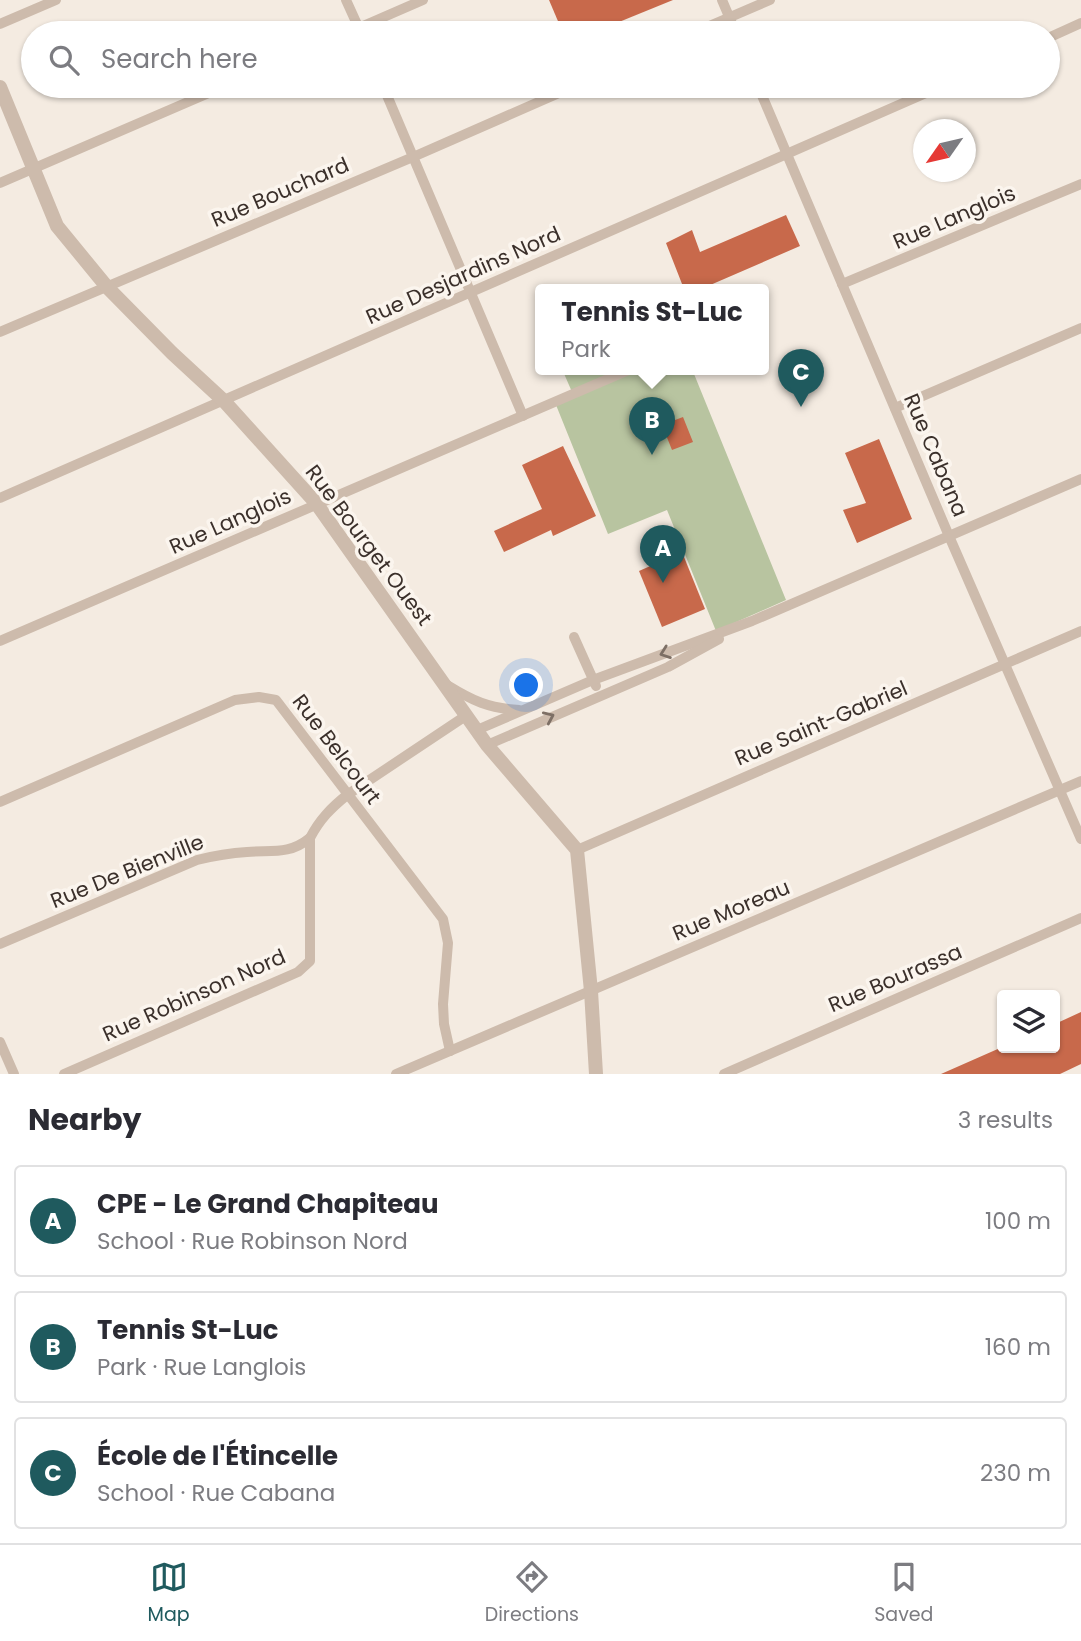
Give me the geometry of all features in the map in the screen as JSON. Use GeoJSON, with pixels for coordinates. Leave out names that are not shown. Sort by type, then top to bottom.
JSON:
{"type":"FeatureCollection","features":[{"type":"Feature","properties":{"kind":"street"},"geometry":{"type":"LineString","coordinates":[[0,24],[55,0]]}},
{"type":"Feature","properties":{"kind":"street"},"geometry":{"type":"LineString","coordinates":[[346,0],[355,21]]}},
{"type":"Feature","properties":{"kind":"street"},"geometry":{"type":"LineString","coordinates":[[381,21],[424,0]]}},
{"type":"Feature","properties":{"kind":"street"},"geometry":{"type":"LineString","coordinates":[[722,0],[730,21]]}},
{"type":"Feature","properties":{"kind":"street"},"geometry":{"type":"LineString","coordinates":[[722,21],[770,0]]}},
{"type":"Feature","properties":{"kind":"street"},"geometry":{"type":"LineString","coordinates":[[1060,33],[1081,23]]}},
{"type":"Feature","properties":{"kind":"street","name":"Rue Bourget Ouest"},"geometry":{"type":"LineString","coordinates":[[0,87],[57,226],[107,287],[224,401],[316,503],[486,745],[577,850]]}},
{"type":"Feature","properties":{"kind":"street"},"geometry":{"type":"LineString","coordinates":[[0,183],[197,98]]}},
{"type":"Feature","properties":{"kind":"street"},"geometry":{"type":"LineString","coordinates":[[388,98],[523,416]]}},
{"type":"Feature","properties":{"kind":"street","name":"Rue Bouchard"},"geometry":{"type":"LineString","coordinates":[[0,332],[548,98]]}},
{"type":"Feature","properties":{"kind":"street","name":"Rue Cabana"},"geometry":{"type":"LineString","coordinates":[[763,98],[1081,839]]}},
{"type":"Feature","properties":{"kind":"street","name":"Rue Desjardins Nord"},"geometry":{"type":"LineString","coordinates":[[0,498],[915,98]]}},
{"type":"Feature","properties":{"kind":"street","name":"Rue Langlois"},"geometry":{"type":"LineString","coordinates":[[842,284],[1081,184]]}},
{"type":"Feature","properties":{"kind":"street"},"geometry":{"type":"LineString","coordinates":[[895,408],[1081,328]]}},
{"type":"Feature","properties":{"kind":"street","name":"Rue Langlois"},"geometry":{"type":"LineString","coordinates":[[0,641],[617,375]]}},
{"type":"Feature","properties":{"kind":"street"},"geometry":{"type":"LineString","coordinates":[[477,730],[593,680],[752,621],[1081,479]]}},
{"type":"Feature","properties":{"kind":"street"},"geometry":{"type":"LineString","coordinates":[[486,745],[668,667],[752,621]]}},
{"type":"Feature","properties":{"kind":"street","name":"Rue Saint-Gabriel"},"geometry":{"type":"LineString","coordinates":[[577,850],[1081,631]]}},
{"type":"Feature","properties":{"kind":"street"},"geometry":{"type":"LineString","coordinates":[[574,637],[600,695]]}},
{"type":"Feature","properties":{"kind":"street"},"geometry":{"type":"LineString","coordinates":[[445,684],[474,701],[495,708],[522,710]]}},
{"type":"Feature","properties":{"kind":"street","name":"Rue Belcourt"},"geometry":{"type":"LineString","coordinates":[[0,802],[235,699],[276,699],[443,919],[449,943],[443,1004],[450,1051]]}},
{"type":"Feature","properties":{"kind":"street"},"geometry":{"type":"LineString","coordinates":[[310,838],[329,809],[467,715]]}},
{"type":"Feature","properties":{"kind":"street","name":"Rue Moreau"},"geometry":{"type":"LineString","coordinates":[[396,1074],[1081,781]]}},
{"type":"Feature","properties":{"kind":"street","name":"Rue De Bienville"},"geometry":{"type":"LineString","coordinates":[[0,944],[197,860],[224,854],[276,852],[298,848],[310,838]]}},
{"type":"Feature","properties":{"kind":"street","name":"Rue Robinson Nord"},"geometry":{"type":"LineString","coordinates":[[64,1074],[298,972],[310,961],[310,838]]}},
{"type":"Feature","properties":{"kind":"street"},"geometry":{"type":"LineString","coordinates":[[577,850],[596,1074]]}},
{"type":"Feature","properties":{"kind":"street","name":"Rue Bourassa"},"geometry":{"type":"LineString","coordinates":[[724,1074],[1081,918]]}},
{"type":"Feature","properties":{"kind":"street"},"geometry":{"type":"LineString","coordinates":[[0,1042],[14,1074]]}},
{"type":"Feature","properties":{"kind":"green space"},"geometry":{"type":"Polygon","coordinates":[[[565,375],[694,375],[786,600],[716,631],[667,510],[608,534],[554,400],[572,392],[565,375]]]}},
{"type":"Feature","properties":{"kind":"building"},"geometry":{"type":"Polygon","coordinates":[[[549,0],[673,0],[621,21],[558,21],[549,0]]]}},
{"type":"Feature","properties":{"kind":"building"},"geometry":{"type":"Polygon","coordinates":[[[786,215],[800,246],[713,284],[682,284],[666,243],[692,230],[700,252],[786,215]]]}},
{"type":"Feature","properties":{"kind":"building"},"geometry":{"type":"Polygon","coordinates":[[[683,417],[693,442],[672,450],[662,425],[683,417]]]}},
{"type":"Feature","properties":{"kind":"building"},"geometry":{"type":"Polygon","coordinates":[[[879,439],[912,519],[857,543],[843,510],[866,503],[845,453],[879,439]]]}},
{"type":"Feature","properties":{"kind":"building"},"geometry":{"type":"Polygon","coordinates":[[[563,446],[596,516],[553,536],[551,530],[504,552],[494,531],[542,509],[522,465],[563,446]]]}},
{"type":"Feature","properties":{"kind":"building"},"geometry":{"type":"Polygon","coordinates":[[[682,552],[705,609],[662,627],[639,571],[682,552]]]}},
{"type":"Feature","properties":{"kind":"building"},"geometry":{"type":"Polygon","coordinates":[[[1081,1012],[1081,1064],[1060,1074],[941,1074],[997,1049],[997,1053],[1060,1053],[1060,1022],[1081,1012]]]}},
{"type":"Feature","properties":{"kind":"place","name":"École de l'Étincelle"},"geometry":{"type":"Point","coordinates":[801,407]}},
{"type":"Feature","properties":{"kind":"place","name":"Tennis St-Luc"},"geometry":{"type":"Point","coordinates":[652,455]}},
{"type":"Feature","properties":{"kind":"place","name":"CPE - Le Grand Chapiteau"},"geometry":{"type":"Point","coordinates":[663,583]}}]}
